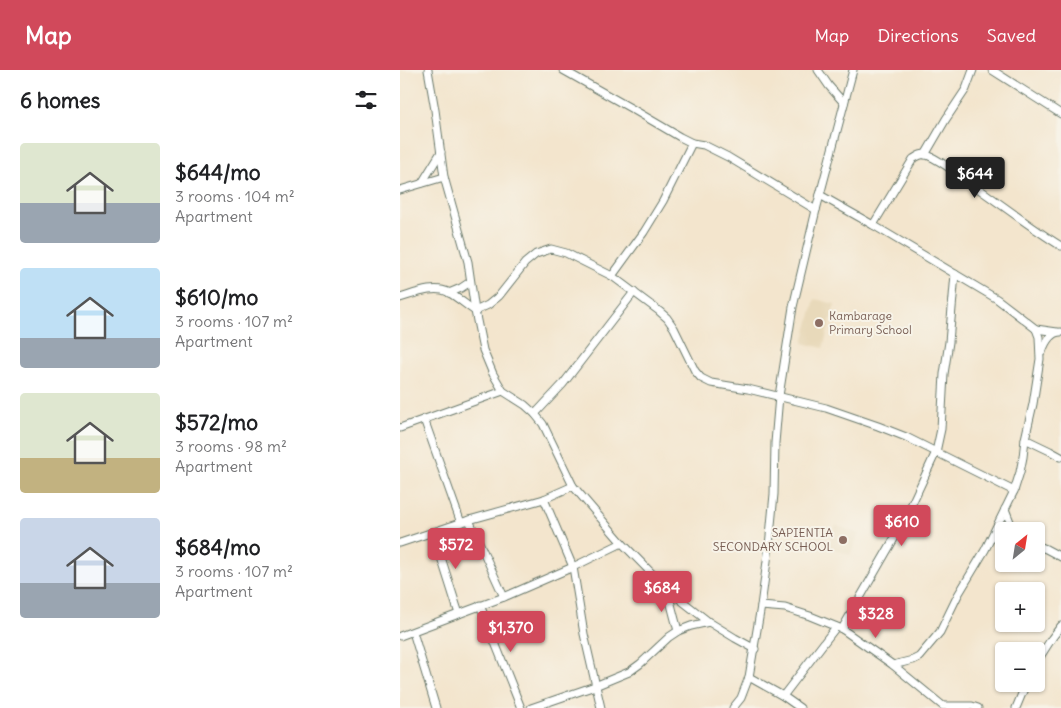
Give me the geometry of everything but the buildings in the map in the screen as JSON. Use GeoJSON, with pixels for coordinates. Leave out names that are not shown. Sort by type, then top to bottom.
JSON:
{"type":"FeatureCollection","features":[{"type":"Feature","properties":{"kind":"street"},"geometry":{"type":"LineString","coordinates":[[428,70],[436,110],[444,177],[468,262],[483,350],[492,374],[503,391],[524,404],[543,424],[573,486],[622,543],[667,589],[709,622],[754,649]]}},
{"type":"Feature","properties":{"kind":"street"},"geometry":{"type":"LineString","coordinates":[[563,70],[680,137],[692,143],[704,145],[728,157],[816,210]]}},
{"type":"Feature","properties":{"kind":"street"},"geometry":{"type":"LineString","coordinates":[[818,70],[829,86],[844,102]]}},
{"type":"Feature","properties":{"kind":"street"},"geometry":{"type":"LineString","coordinates":[[733,708],[741,698],[749,677],[761,606],[774,494],[775,443],[779,396],[794,307],[816,210],[853,70]]}},
{"type":"Feature","properties":{"kind":"street"},"geometry":{"type":"LineString","coordinates":[[925,154],[966,89],[973,70]]}},
{"type":"Feature","properties":{"kind":"street"},"geometry":{"type":"LineString","coordinates":[[992,70],[1061,114]]}},
{"type":"Feature","properties":{"kind":"street"},"geometry":{"type":"LineString","coordinates":[[612,276],[644,232],[663,201],[692,143]]}},
{"type":"Feature","properties":{"kind":"street"},"geometry":{"type":"LineString","coordinates":[[422,183],[441,152]]}},
{"type":"Feature","properties":{"kind":"street"},"geometry":{"type":"LineString","coordinates":[[873,225],[913,159],[918,155],[925,154],[988,194],[1061,246]]}},
{"type":"Feature","properties":{"kind":"street"},"geometry":{"type":"LineString","coordinates":[[400,190],[444,177]]}},
{"type":"Feature","properties":{"kind":"street"},"geometry":{"type":"LineString","coordinates":[[820,195],[997,299],[1036,329],[1059,332]]}},
{"type":"Feature","properties":{"kind":"street"},"geometry":{"type":"LineString","coordinates":[[475,311],[488,305],[499,296],[525,264],[536,254],[551,249],[566,253],[612,276],[660,310],[674,328],[695,371],[701,378],[711,382],[826,408],[906,436],[1014,491]]}},
{"type":"Feature","properties":{"kind":"street"},"geometry":{"type":"LineString","coordinates":[[783,696],[839,628],[902,525],[936,452],[941,429],[944,374],[955,274]]}},
{"type":"Feature","properties":{"kind":"street"},"geometry":{"type":"LineString","coordinates":[[449,293],[470,282]]}},
{"type":"Feature","properties":{"kind":"street"},"geometry":{"type":"LineString","coordinates":[[400,297],[443,290],[475,311]]}},
{"type":"Feature","properties":{"kind":"street"},"geometry":{"type":"LineString","coordinates":[[535,414],[563,384],[634,292]]}},
{"type":"Feature","properties":{"kind":"street"},"geometry":{"type":"LineString","coordinates":[[1036,329],[1039,337],[1040,359]]}},
{"type":"Feature","properties":{"kind":"street"},"geometry":{"type":"LineString","coordinates":[[893,665],[919,657],[940,632],[950,610],[985,550],[1014,491],[1020,472],[1040,359],[1045,344],[1050,337],[1059,332]]}},
{"type":"Feature","properties":{"kind":"street"},"geometry":{"type":"LineString","coordinates":[[400,428],[503,391]]}},
{"type":"Feature","properties":{"kind":"street"},"geometry":{"type":"LineString","coordinates":[[424,419],[461,523]]}},
{"type":"Feature","properties":{"kind":"street"},"geometry":{"type":"LineString","coordinates":[[1025,439],[1061,457]]}},
{"type":"Feature","properties":{"kind":"street"},"geometry":{"type":"LineString","coordinates":[[400,543],[469,520],[544,499],[573,486]]}},
{"type":"Feature","properties":{"kind":"street"},"geometry":{"type":"LineString","coordinates":[[544,499],[573,567],[584,634],[601,708]]}},
{"type":"Feature","properties":{"kind":"street"},"geometry":{"type":"LineString","coordinates":[[1005,509],[1010,522]]}},
{"type":"Feature","properties":{"kind":"street"},"geometry":{"type":"LineString","coordinates":[[469,520],[504,597]]}},
{"type":"Feature","properties":{"kind":"street"},"geometry":{"type":"LineString","coordinates":[[432,532],[458,614]]}},
{"type":"Feature","properties":{"kind":"street"},"geometry":{"type":"LineString","coordinates":[[400,636],[504,597],[622,543]]}},
{"type":"Feature","properties":{"kind":"street"},"geometry":{"type":"LineString","coordinates":[[1045,549],[1061,557]]}},
{"type":"Feature","properties":{"kind":"street"},"geometry":{"type":"LineString","coordinates":[[667,589],[678,631]]}},
{"type":"Feature","properties":{"kind":"street"},"geometry":{"type":"LineString","coordinates":[[480,606],[521,708]]}},
{"type":"Feature","properties":{"kind":"street"},"geometry":{"type":"LineString","coordinates":[[761,606],[785,608],[839,628],[893,665],[940,704],[946,707],[972,706],[978,708]]}},
{"type":"Feature","properties":{"kind":"street"},"geometry":{"type":"LineString","coordinates":[[532,708],[630,672],[678,631],[709,622]]}},
{"type":"Feature","properties":{"kind":"street"},"geometry":{"type":"LineString","coordinates":[[1045,649],[1061,626]]}},
{"type":"Feature","properties":{"kind":"street"},"geometry":{"type":"LineString","coordinates":[[413,632],[436,708]]}},
{"type":"Feature","properties":{"kind":"street"},"geometry":{"type":"LineString","coordinates":[[749,677],[800,708]]}},
{"type":"Feature","properties":{"kind":"street"},"geometry":{"type":"LineString","coordinates":[[1016,708],[1023,692]]}},
{"type":"Feature","properties":{"kind":"shaded area","name":"Kambarage Primary School"},"geometry":{"type":"Polygon","coordinates":[[[815,299],[835,304],[823,348],[803,343],[815,299]]]}},
{"type":"Feature","properties":{"kind":"shaded area","name":"SAPIENTIA SECONDARY SCHOOL"},"geometry":{"type":"Polygon","coordinates":[[[836,525],[859,534],[850,555],[828,546],[836,525]]]}},
{"type":"Feature","properties":{"kind":"place","name":"Kambarage Primary School"},"geometry":{"type":"Point","coordinates":[819,323]}},
{"type":"Feature","properties":{"kind":"place","name":"SAPIENTIA SECONDARY SCHOOL"},"geometry":{"type":"Point","coordinates":[843,540]}}]}
